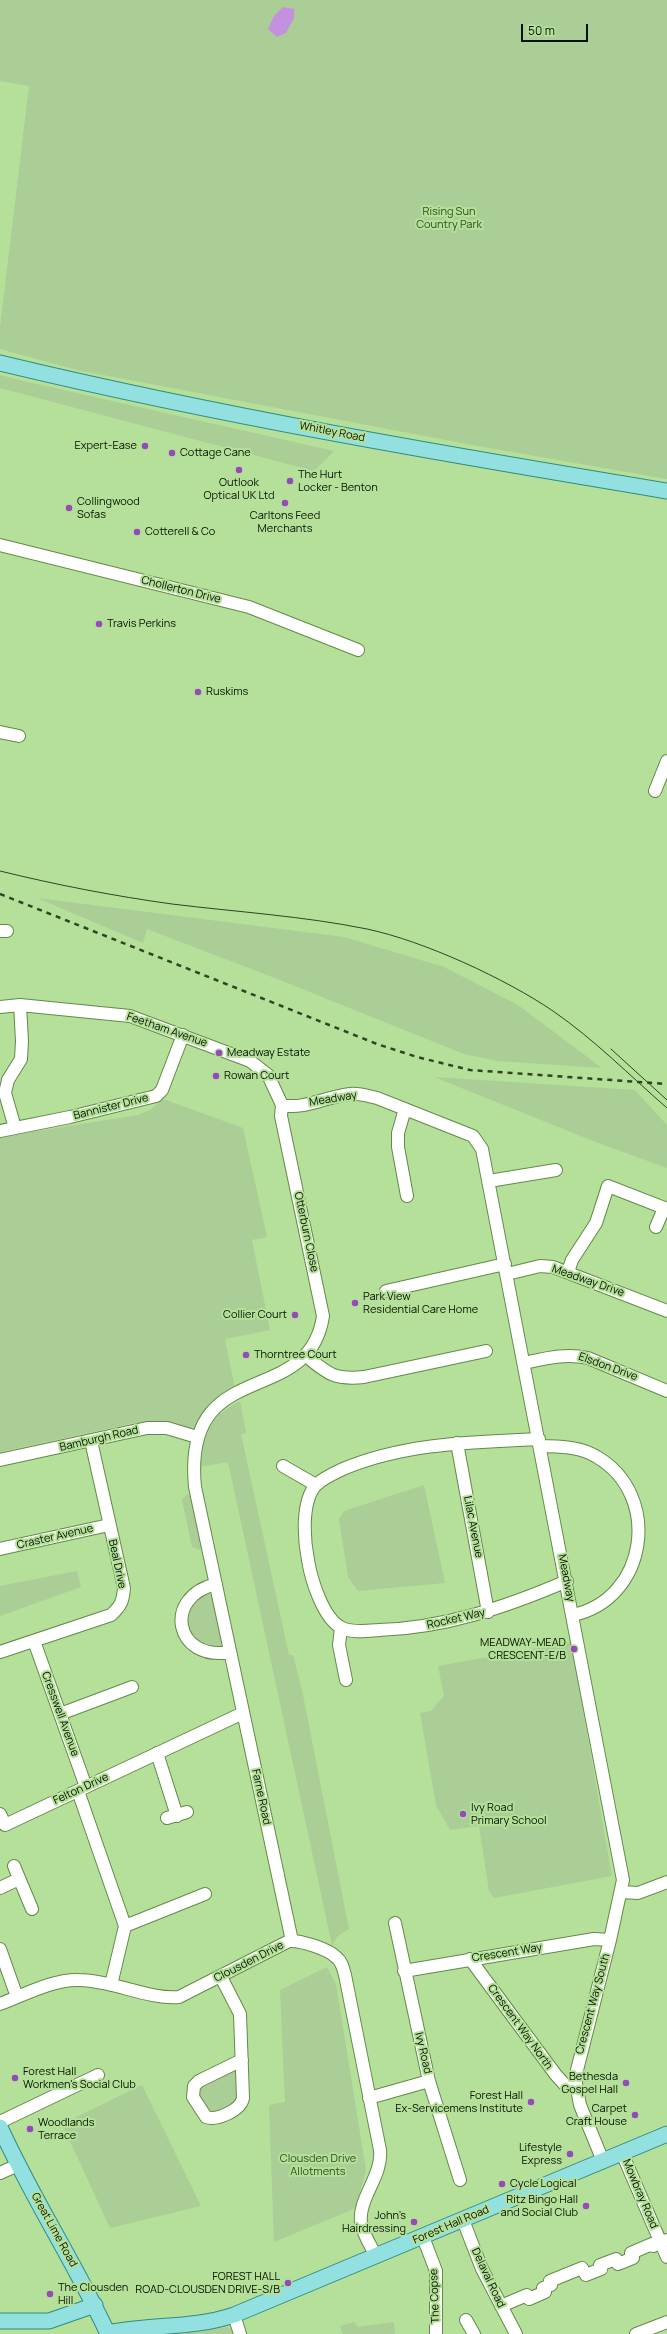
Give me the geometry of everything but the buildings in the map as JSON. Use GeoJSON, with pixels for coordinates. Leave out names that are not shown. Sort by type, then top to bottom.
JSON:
{"type":"FeatureCollection","features":[{"type":"Feature","properties":{"kind":"main road","name":"Whitley Road"},"geometry":{"type":"LineString","coordinates":[[0,363],[188,405],[438,453],[667,491]]}},
{"type":"Feature","properties":{"kind":"main road","name":"Great Lime Road"},"geometry":{"type":"LineString","coordinates":[[0,2127],[18,2165],[95,2305],[108,2334]]}},
{"type":"Feature","properties":{"kind":"main road","name":"Forest Hall Road"},"geometry":{"type":"LineString","coordinates":[[108,2334],[207,2323],[234,2315],[667,2134]]}},
{"type":"Feature","properties":{"kind":"main road"},"geometry":{"type":"LineString","coordinates":[[69,2314],[80,2298],[82,2281]]}},
{"type":"Feature","properties":{"kind":"main road"},"geometry":{"type":"LineString","coordinates":[[0,2321],[42,2322],[95,2305]]}},
{"type":"Feature","properties":{"kind":"street","name":"Chollerton Drive"},"geometry":{"type":"LineString","coordinates":[[0,545],[243,606],[358,650]]}},
{"type":"Feature","properties":{"kind":"street"},"geometry":{"type":"LineString","coordinates":[[0,732],[19,736]]}},
{"type":"Feature","properties":{"kind":"street"},"geometry":{"type":"LineString","coordinates":[[655,791],[667,761]]}},
{"type":"Feature","properties":{"kind":"street"},"geometry":{"type":"LineString","coordinates":[[15,1128],[5,1093],[8,1080],[21,1059],[22,1041],[20,1005]]}},
{"type":"Feature","properties":{"kind":"street","name":"Feetham Avenue"},"geometry":{"type":"LineString","coordinates":[[0,1007],[20,1005],[130,1016],[256,1064],[268,1076],[282,1105]]}},
{"type":"Feature","properties":{"kind":"street","name":"Bannister Drive"},"geometry":{"type":"LineString","coordinates":[[0,1131],[70,1117],[156,1096],[162,1090],[183,1035]]}},
{"type":"Feature","properties":{"kind":"street","name":"Meadway"},"geometry":{"type":"LineString","coordinates":[[282,1105],[294,1106],[356,1094],[377,1098],[472,1136],[482,1149],[567,1581],[622,1871],[622,1892]]}},
{"type":"Feature","properties":{"kind":"street","name":"Otterburn Close"},"geometry":{"type":"LineString","coordinates":[[197,1437],[202,1424],[214,1407],[228,1397],[299,1362],[317,1342],[323,1316],[281,1116],[282,1105]]}},
{"type":"Feature","properties":{"kind":"street"},"geometry":{"type":"LineString","coordinates":[[405,1109],[398,1133],[398,1146],[407,1196]]}},
{"type":"Feature","properties":{"kind":"street"},"geometry":{"type":"LineString","coordinates":[[489,1181],[556,1170]]}},
{"type":"Feature","properties":{"kind":"street"},"geometry":{"type":"LineString","coordinates":[[568,1272],[572,1260],[596,1223],[608,1186],[666,1208],[656,1228]]}},
{"type":"Feature","properties":{"kind":"street","name":"Meadway Drive"},"geometry":{"type":"LineString","coordinates":[[506,1269],[540,1266],[568,1272],[667,1311]]}},
{"type":"Feature","properties":{"kind":"street"},"geometry":{"type":"LineString","coordinates":[[386,1291],[506,1269]]}},
{"type":"Feature","properties":{"kind":"street"},"geometry":{"type":"LineString","coordinates":[[306,1356],[330,1375],[345,1379],[364,1377],[486,1352]]}},
{"type":"Feature","properties":{"kind":"street","name":"Elsdon Drive"},"geometry":{"type":"LineString","coordinates":[[524,1363],[566,1354],[575,1355],[588,1358],[667,1391]]}},
{"type":"Feature","properties":{"kind":"street","name":"Bamburgh Road"},"geometry":{"type":"LineString","coordinates":[[0,1460],[147,1428],[168,1428],[197,1437]]}},
{"type":"Feature","properties":{"kind":"street","name":"Farne Road"},"geometry":{"type":"LineString","coordinates":[[197,1437],[193,1467],[195,1487],[292,1941]]}},
{"type":"Feature","properties":{"kind":"street","name":"Beal Drive"},"geometry":{"type":"LineString","coordinates":[[0,1652],[111,1615],[120,1607],[124,1588],[91,1441]]}},
{"type":"Feature","properties":{"kind":"street"},"geometry":{"type":"LineString","coordinates":[[346,1680],[339,1645],[341,1628],[321,1602],[309,1563],[305,1543],[305,1518],[308,1502],[316,1485],[333,1474],[356,1464],[393,1453],[457,1443],[540,1443],[569,1447],[597,1456],[620,1478],[629,1493],[638,1523],[639,1542],[636,1555],[620,1588],[603,1604],[589,1611],[573,1615]]}},
{"type":"Feature","properties":{"kind":"street","name":"Lilac Avenue"},"geometry":{"type":"LineString","coordinates":[[457,1443],[488,1612]]}},
{"type":"Feature","properties":{"kind":"street"},"geometry":{"type":"LineString","coordinates":[[283,1466],[316,1485]]}},
{"type":"Feature","properties":{"kind":"street","name":"Craster Avenue"},"geometry":{"type":"LineString","coordinates":[[0,1549],[109,1525]]}},
{"type":"Feature","properties":{"kind":"street","name":"Rocket Way"},"geometry":{"type":"LineString","coordinates":[[341,1628],[353,1631],[398,1630],[460,1620],[488,1612],[567,1581]]}},
{"type":"Feature","properties":{"kind":"street"},"geometry":{"type":"LineString","coordinates":[[216,1584],[198,1590],[192,1595],[184,1607],[181,1623],[187,1640],[196,1648],[214,1654],[230,1652]]}},
{"type":"Feature","properties":{"kind":"street","name":"Cresswell Avenue"},"geometry":{"type":"LineString","coordinates":[[34,1641],[60,1714],[125,1926]]}},
{"type":"Feature","properties":{"kind":"street"},"geometry":{"type":"LineString","coordinates":[[60,1714],[132,1687]]}},
{"type":"Feature","properties":{"kind":"street","name":"Felton Drive"},"geometry":{"type":"LineString","coordinates":[[0,1814],[6,1825],[243,1713]]}},
{"type":"Feature","properties":{"kind":"street"},"geometry":{"type":"LineString","coordinates":[[157,1753],[177,1815]]}},
{"type":"Feature","properties":{"kind":"street"},"geometry":{"type":"LineString","coordinates":[[14,1866],[32,1909]]}},
{"type":"Feature","properties":{"kind":"street"},"geometry":{"type":"LineString","coordinates":[[0,1888],[19,1879]]}},
{"type":"Feature","properties":{"kind":"street"},"geometry":{"type":"LineString","coordinates":[[622,1892],[638,1893],[667,1882]]}},
{"type":"Feature","properties":{"kind":"street","name":"Crescent Way South"},"geometry":{"type":"LineString","coordinates":[[603,2161],[580,2105],[575,2088],[578,2063],[622,1892]]}},
{"type":"Feature","properties":{"kind":"street"},"geometry":{"type":"LineString","coordinates":[[111,1985],[125,1926],[205,1894]]}},
{"type":"Feature","properties":{"kind":"street","name":"Ivy Road"},"geometry":{"type":"LineString","coordinates":[[395,1923],[404,1971],[429,2081],[460,2180]]}},
{"type":"Feature","properties":{"kind":"street","name":"Crescent Way"},"geometry":{"type":"LineString","coordinates":[[404,1971],[594,1939],[610,1940]]}},
{"type":"Feature","properties":{"kind":"street","name":"Clousden Drive"},"geometry":{"type":"LineString","coordinates":[[0,2004],[66,1980],[82,1980],[173,1997],[186,1994],[280,1945],[292,1941],[330,1953],[341,1963],[345,1975],[380,2160],[361,2220],[376,2256]]}},
{"type":"Feature","properties":{"kind":"street"},"geometry":{"type":"LineString","coordinates":[[0,1949],[17,1997]]}},
{"type":"Feature","properties":{"kind":"street","name":"Crescent Way North"},"geometry":{"type":"LineString","coordinates":[[470,1959],[559,2079],[566,2086],[575,2088]]}},
{"type":"Feature","properties":{"kind":"street"},"geometry":{"type":"LineString","coordinates":[[221,1977],[240,2014],[242,2060],[243,2098],[241,2104],[216,2118],[206,2118],[193,2096],[194,2086],[242,2060]]}},
{"type":"Feature","properties":{"kind":"street"},"geometry":{"type":"LineString","coordinates":[[0,2122],[98,2075]]}},
{"type":"Feature","properties":{"kind":"street"},"geometry":{"type":"LineString","coordinates":[[369,2098],[429,2081]]}},
{"type":"Feature","properties":{"kind":"street","name":"Mowbray Road"},"geometry":{"type":"LineString","coordinates":[[622,2153],[664,2242],[667,2257]]}},
{"type":"Feature","properties":{"kind":"street"},"geometry":{"type":"LineString","coordinates":[[0,2173],[18,2165]]}},
{"type":"Feature","properties":{"kind":"street","name":"Delaval Road"},"geometry":{"type":"LineString","coordinates":[[462,2220],[501,2306],[516,2334]]}},
{"type":"Feature","properties":{"kind":"street","name":"The Copse"},"geometry":{"type":"LineString","coordinates":[[423,2237],[435,2267],[436,2334]]}},
{"type":"Feature","properties":{"kind":"street"},"geometry":{"type":"LineString","coordinates":[[501,2306],[527,2295],[529,2299],[545,2292],[543,2288],[551,2285],[550,2281],[582,2268],[586,2275],[601,2269],[600,2265],[616,2259],[618,2264],[633,2258],[631,2252],[652,2244],[653,2246],[664,2242]]}},
{"type":"Feature","properties":{"kind":"street"},"geometry":{"type":"LineString","coordinates":[[234,2315],[240,2334]]}},
{"type":"Feature","properties":{"kind":"street"},"geometry":{"type":"LineString","coordinates":[[466,2320],[474,2334]]}},
{"type":"Feature","properties":{"kind":"street"},"geometry":{"type":"LineString","coordinates":[[636,2334],[667,2322]]}},
{"type":"Feature","properties":{"kind":"green space","name":"Rising Sun Country Park"},"geometry":{"type":"Polygon","coordinates":[[[0,0],[667,0],[667,479],[472,445],[77,370],[0,349],[0,327],[29,86],[0,81],[0,0]]]}},
{"type":"Feature","properties":{"kind":"green space"},"geometry":{"type":"Polygon","coordinates":[[[0,375],[334,451],[314,471],[0,388],[0,375]]]}},
{"type":"Feature","properties":{"kind":"green space"},"geometry":{"type":"Polygon","coordinates":[[[37,898],[344,937],[444,967],[518,1005],[602,1068],[498,1061],[464,1054],[280,980],[147,929],[143,943],[37,898]]]}},
{"type":"Feature","properties":{"kind":"green space"},"geometry":{"type":"Polygon","coordinates":[[[434,1077],[635,1090],[667,1125],[667,1168],[593,1141],[434,1077]]]}},
{"type":"Feature","properties":{"kind":"green space"},"geometry":{"type":"Polygon","coordinates":[[[163,1099],[243,1128],[267,1237],[252,1240],[270,1330],[225,1339],[235,1388],[215,1399],[196,1426],[187,1430],[165,1424],[134,1423],[0,1452],[0,1137],[138,1115],[150,1110],[163,1099]]]}},
{"type":"Feature","properties":{"kind":"green space"},"geometry":{"type":"Polygon","coordinates":[[[240,1401],[246,1433],[241,1434],[289,1655],[293,1655],[302,1690],[349,1929],[338,1936],[332,1945],[228,1462],[200,1467],[203,1444],[209,1427],[214,1420],[229,1407],[240,1401]]]}},
{"type":"Feature","properties":{"kind":"green space"},"geometry":{"type":"Polygon","coordinates":[[[424,1485],[445,1583],[358,1591],[348,1577],[339,1519],[344,1511],[424,1485]]]}},
{"type":"Feature","properties":{"kind":"green space"},"geometry":{"type":"Polygon","coordinates":[[[187,1494],[191,1496],[202,1546],[199,1550],[192,1547],[182,1500],[187,1494]]]}},
{"type":"Feature","properties":{"kind":"green space"},"geometry":{"type":"Polygon","coordinates":[[[77,1571],[81,1587],[0,1616],[0,1586],[77,1571]]]}},
{"type":"Feature","properties":{"kind":"green space"},"geometry":{"type":"Polygon","coordinates":[[[207,1593],[213,1595],[222,1644],[218,1649],[197,1642],[188,1630],[188,1616],[196,1602],[207,1593]]]}},
{"type":"Feature","properties":{"kind":"green space"},"geometry":{"type":"Polygon","coordinates":[[[571,1642],[612,1876],[494,1898],[489,1891],[479,1826],[450,1830],[436,1805],[420,1713],[431,1711],[444,1696],[438,1666],[571,1642]]]}},
{"type":"Feature","properties":{"kind":"green space","name":"Clousden Drive Allotments"},"geometry":{"type":"Polygon","coordinates":[[[327,1967],[336,1984],[366,2170],[356,2208],[274,2242],[269,2105],[285,2102],[280,1990],[327,1967]]]}},
{"type":"Feature","properties":{"kind":"green space"},"geometry":{"type":"Polygon","coordinates":[[[233,2070],[236,2071],[239,2100],[234,2105],[208,2114],[196,2089],[197,2087],[233,2070]]]}},
{"type":"Feature","properties":{"kind":"green space"},"geometry":{"type":"Polygon","coordinates":[[[142,2085],[201,2206],[110,2228],[62,2124],[142,2085]]]}},
{"type":"Feature","properties":{"kind":"green space"},"geometry":{"type":"Polygon","coordinates":[[[354,2322],[358,2327],[394,2322],[395,2334],[343,2334],[340,2326],[354,2322]]]}},
{"type":"Feature","properties":{"kind":"green space"},"geometry":{"type":"Polygon","coordinates":[[[227,2327],[232,2329],[235,2334],[170,2334],[199,2332],[227,2327]]]}},
{"type":"Feature","properties":{"kind":"shaded area"},"geometry":{"type":"Polygon","coordinates":[[[283,7],[294,9],[294,18],[286,33],[277,37],[268,29],[274,16],[283,7]]]}},
{"type":"Feature","properties":{"kind":"tram line"},"geometry":{"type":"LineString","coordinates":[[0,871],[86,890],[150,901],[294,917],[367,929],[414,942],[464,962],[489,974],[553,1011],[598,1046],[667,1108]]}},
{"type":"Feature","properties":{"kind":"tram line"},"geometry":{"type":"LineString","coordinates":[[611,1049],[667,1100]]}},
{"type":"Feature","properties":{"kind":"railway"},"geometry":{"type":"LineString","coordinates":[[0,894],[377,1044],[417,1057],[470,1070],[667,1084]]}},
{"type":"Feature","properties":{"kind":"place","name":"Expert-Ease"},"geometry":{"type":"Point","coordinates":[145,446]}},
{"type":"Feature","properties":{"kind":"place","name":"Cottage Cane"},"geometry":{"type":"Point","coordinates":[172,453]}},
{"type":"Feature","properties":{"kind":"place","name":"Outlook Optical UK Ltd"},"geometry":{"type":"Point","coordinates":[239,470]}},
{"type":"Feature","properties":{"kind":"place","name":"The Hurt Locker - Benton"},"geometry":{"type":"Point","coordinates":[290,481]}},
{"type":"Feature","properties":{"kind":"place","name":"Carltons Feed Merchants"},"geometry":{"type":"Point","coordinates":[285,503]}},
{"type":"Feature","properties":{"kind":"place","name":"Collingwood Sofas"},"geometry":{"type":"Point","coordinates":[69,508]}},
{"type":"Feature","properties":{"kind":"place","name":"Cotterell & Co"},"geometry":{"type":"Point","coordinates":[137,532]}},
{"type":"Feature","properties":{"kind":"place","name":"Travis Perkins"},"geometry":{"type":"Point","coordinates":[99,624]}},
{"type":"Feature","properties":{"kind":"place","name":"Ruskims"},"geometry":{"type":"Point","coordinates":[198,692]}},
{"type":"Feature","properties":{"kind":"place","name":"Meadway Estate"},"geometry":{"type":"Point","coordinates":[219,1053]}},
{"type":"Feature","properties":{"kind":"place","name":"Rowan Court"},"geometry":{"type":"Point","coordinates":[216,1076]}},
{"type":"Feature","properties":{"kind":"place","name":"Park View Residential Care Home"},"geometry":{"type":"Point","coordinates":[355,1303]}},
{"type":"Feature","properties":{"kind":"place","name":"Collier Court"},"geometry":{"type":"Point","coordinates":[295,1315]}},
{"type":"Feature","properties":{"kind":"place","name":"Thorntree Court"},"geometry":{"type":"Point","coordinates":[246,1355]}},
{"type":"Feature","properties":{"kind":"place","name":"MEADWAY-MEAD CRESCENT-E/B"},"geometry":{"type":"Point","coordinates":[574,1649]}},
{"type":"Feature","properties":{"kind":"place","name":"Ivy Road Primary School"},"geometry":{"type":"Point","coordinates":[463,1814]}},
{"type":"Feature","properties":{"kind":"place","name":"Forest Hall Workmen's Social Club"},"geometry":{"type":"Point","coordinates":[15,2078]}},
{"type":"Feature","properties":{"kind":"place","name":"Bethesda Gospel Hall"},"geometry":{"type":"Point","coordinates":[626,2083]}},
{"type":"Feature","properties":{"kind":"place","name":"Forest Hall Ex-Servicemens Institute"},"geometry":{"type":"Point","coordinates":[531,2102]}},
{"type":"Feature","properties":{"kind":"place","name":"Carpet Craft House"},"geometry":{"type":"Point","coordinates":[635,2115]}},
{"type":"Feature","properties":{"kind":"place","name":"Woodlands Terrace"},"geometry":{"type":"Point","coordinates":[30,2129]}},
{"type":"Feature","properties":{"kind":"place","name":"Lifestyle Express"},"geometry":{"type":"Point","coordinates":[570,2154]}},
{"type":"Feature","properties":{"kind":"place","name":"Cycle Logical"},"geometry":{"type":"Point","coordinates":[502,2184]}},
{"type":"Feature","properties":{"kind":"place","name":"Ritz Bingo Hall and Social Club"},"geometry":{"type":"Point","coordinates":[586,2206]}},
{"type":"Feature","properties":{"kind":"place","name":"John’s Hairdressing"},"geometry":{"type":"Point","coordinates":[414,2222]}},
{"type":"Feature","properties":{"kind":"place","name":"FOREST HALL ROAD-CLOUSDEN DRIVE-S/B"},"geometry":{"type":"Point","coordinates":[288,2283]}},
{"type":"Feature","properties":{"kind":"place","name":"The Clousden Hill"},"geometry":{"type":"Point","coordinates":[50,2294]}}]}
